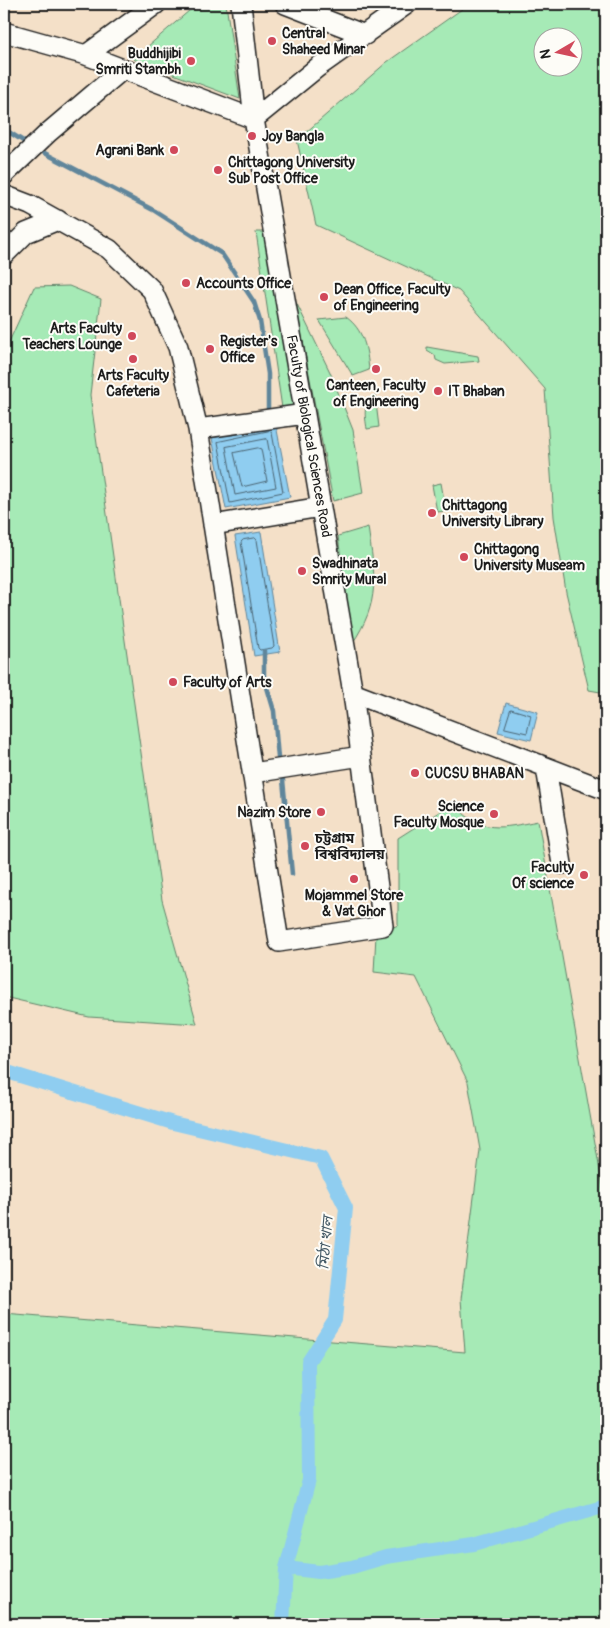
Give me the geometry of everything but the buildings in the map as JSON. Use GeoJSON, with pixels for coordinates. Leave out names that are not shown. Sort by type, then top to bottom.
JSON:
{"type":"FeatureCollection","features":[{"type":"Feature","properties":{"kind":"street"},"geometry":{"type":"LineString","coordinates":[[86,55],[156,4]]}},
{"type":"Feature","properties":{"kind":"street","name":"Faculty of Biological Sciences Road"},"geometry":{"type":"LineString","coordinates":[[241,4],[254,118],[353,693],[383,926],[279,942],[253,773]]}},
{"type":"Feature","properties":{"kind":"street"},"geometry":{"type":"LineString","coordinates":[[285,4],[365,35]]}},
{"type":"Feature","properties":{"kind":"street"},"geometry":{"type":"LineString","coordinates":[[4,32],[86,55],[254,118],[318,67],[407,4]]}},
{"type":"Feature","properties":{"kind":"street"},"geometry":{"type":"LineString","coordinates":[[4,175],[22,160],[114,66]]}},
{"type":"Feature","properties":{"kind":"street"},"geometry":{"type":"LineString","coordinates":[[4,195],[30,204],[109,249],[152,290],[178,347],[198,429],[253,773],[361,756]]}},
{"type":"Feature","properties":{"kind":"street"},"geometry":{"type":"LineString","coordinates":[[4,255],[26,233],[58,220]]}},
{"type":"Feature","properties":{"kind":"street"},"geometry":{"type":"LineString","coordinates":[[198,429],[305,414]]}},
{"type":"Feature","properties":{"kind":"street"},"geometry":{"type":"LineString","coordinates":[[213,525],[321,507]]}},
{"type":"Feature","properties":{"kind":"street"},"geometry":{"type":"LineString","coordinates":[[353,693],[606,790]]}},
{"type":"Feature","properties":{"kind":"street"},"geometry":{"type":"LineString","coordinates":[[546,768],[562,864]]}},
{"type":"Feature","properties":{"kind":"shaded area","name":"চট্টগ্রাম বিশ্ববিদ্যালয়"},"geometry":{"type":"Polygon","coordinates":[[[4,4],[606,4],[606,1624],[4,1624],[4,4]]]}},
{"type":"Feature","properties":{"kind":"green space"},"geometry":{"type":"Polygon","coordinates":[[[197,4],[226,4],[240,99],[133,59],[197,4]]]}},
{"type":"Feature","properties":{"kind":"green space"},"geometry":{"type":"Polygon","coordinates":[[[469,4],[606,4],[606,693],[589,690],[566,592],[554,517],[545,389],[459,291],[316,225],[297,140],[387,62],[469,4]]]}},
{"type":"Feature","properties":{"kind":"green space"},"geometry":{"type":"Polygon","coordinates":[[[256,232],[271,232],[298,407],[282,408],[256,232]]]}},
{"type":"Feature","properties":{"kind":"green space"},"geometry":{"type":"Polygon","coordinates":[[[69,286],[101,299],[90,395],[162,900],[197,1024],[89,1017],[4,997],[4,353],[34,287],[69,286]]]}},
{"type":"Feature","properties":{"kind":"green space"},"geometry":{"type":"Polygon","coordinates":[[[295,300],[330,372],[353,430],[363,493],[333,501],[295,300]]]}},
{"type":"Feature","properties":{"kind":"green space"},"geometry":{"type":"Polygon","coordinates":[[[346,317],[361,334],[366,347],[369,370],[353,376],[319,320],[346,317]]]}},
{"type":"Feature","properties":{"kind":"green space"},"geometry":{"type":"Polygon","coordinates":[[[427,347],[478,356],[479,361],[445,364],[436,360],[435,355],[427,350],[427,347]]]}},
{"type":"Feature","properties":{"kind":"green space"},"geometry":{"type":"Polygon","coordinates":[[[375,395],[379,427],[367,429],[366,406],[375,395]]]}},
{"type":"Feature","properties":{"kind":"green space"},"geometry":{"type":"Polygon","coordinates":[[[441,483],[446,511],[437,512],[432,485],[441,483]]]}},
{"type":"Feature","properties":{"kind":"green space"},"geometry":{"type":"Polygon","coordinates":[[[368,527],[373,560],[374,588],[368,614],[352,644],[338,536],[368,527]]]}},
{"type":"Feature","properties":{"kind":"green space"},"geometry":{"type":"Polygon","coordinates":[[[453,803],[463,813],[482,825],[502,827],[538,821],[606,1205],[606,1624],[4,1624],[4,1314],[465,1352],[461,1299],[480,1150],[468,1082],[416,977],[374,972],[376,935],[398,925],[398,838],[453,803]]]}},
{"type":"Feature","properties":{"kind":"water"},"geometry":{"type":"Polygon","coordinates":[[[276,425],[290,497],[226,509],[212,438],[276,425]]]}},
{"type":"Feature","properties":{"kind":"water"},"geometry":{"type":"Polygon","coordinates":[[[261,532],[280,652],[254,656],[235,536],[261,532]]]}},
{"type":"Feature","properties":{"kind":"water"},"geometry":{"type":"Polygon","coordinates":[[[506,703],[538,712],[531,740],[498,732],[506,703]]]}},
{"type":"Feature","properties":{"kind":"waterway"},"geometry":{"type":"LineString","coordinates":[[4,129],[28,144]]}},
{"type":"Feature","properties":{"kind":"waterway"},"geometry":{"type":"LineString","coordinates":[[37,149],[155,211],[222,254],[254,302],[260,321],[268,374],[268,415]]}},
{"type":"Feature","properties":{"kind":"waterway"},"geometry":{"type":"LineString","coordinates":[[264,651],[264,677],[274,711],[278,758]]}},
{"type":"Feature","properties":{"kind":"waterway"},"geometry":{"type":"LineString","coordinates":[[283,780],[292,874]]}},
{"type":"Feature","properties":{"kind":"waterway","name":"মিঠা খাল"},"geometry":{"type":"LineString","coordinates":[[4,1071],[173,1123],[321,1158],[346,1208],[335,1320],[308,1362],[309,1480],[286,1568],[283,1624]]}},
{"type":"Feature","properties":{"kind":"waterway"},"geometry":{"type":"LineString","coordinates":[[286,1568],[319,1572],[352,1567],[386,1557],[474,1544],[606,1506]]}},
{"type":"Feature","properties":{"kind":"place","name":"Central Shaheed Minar"},"geometry":{"type":"Point","coordinates":[272,41]}},
{"type":"Feature","properties":{"kind":"place","name":"Buddhijibi Smriti Stambh"},"geometry":{"type":"Point","coordinates":[191,61]}},
{"type":"Feature","properties":{"kind":"place","name":"Joy Bangla"},"geometry":{"type":"Point","coordinates":[252,136]}},
{"type":"Feature","properties":{"kind":"place","name":"Agrani Bank"},"geometry":{"type":"Point","coordinates":[174,150]}},
{"type":"Feature","properties":{"kind":"place","name":"Chittagong University Sub Post Office"},"geometry":{"type":"Point","coordinates":[218,170]}},
{"type":"Feature","properties":{"kind":"place","name":"Accounts Office"},"geometry":{"type":"Point","coordinates":[186,283]}},
{"type":"Feature","properties":{"kind":"place","name":"Dean Office, Faculty of Engineering"},"geometry":{"type":"Point","coordinates":[324,297]}},
{"type":"Feature","properties":{"kind":"place","name":"Arts Faculty Teachers Lounge"},"geometry":{"type":"Point","coordinates":[132,336]}},
{"type":"Feature","properties":{"kind":"place","name":"Register's Office"},"geometry":{"type":"Point","coordinates":[210,349]}},
{"type":"Feature","properties":{"kind":"place","name":"Arts Faculty Cafeteria"},"geometry":{"type":"Point","coordinates":[133,359]}},
{"type":"Feature","properties":{"kind":"place","name":"Canteen, Faculty of Engineering"},"geometry":{"type":"Point","coordinates":[376,369]}},
{"type":"Feature","properties":{"kind":"place","name":"IT Bhaban"},"geometry":{"type":"Point","coordinates":[438,391]}},
{"type":"Feature","properties":{"kind":"place","name":"Chittagong University Library"},"geometry":{"type":"Point","coordinates":[432,513]}},
{"type":"Feature","properties":{"kind":"place","name":"Chittagong University Museam"},"geometry":{"type":"Point","coordinates":[464,557]}},
{"type":"Feature","properties":{"kind":"place","name":"Swadhinata Smrity Mural"},"geometry":{"type":"Point","coordinates":[302,571]}},
{"type":"Feature","properties":{"kind":"place","name":"Faculty of Arts"},"geometry":{"type":"Point","coordinates":[173,682]}},
{"type":"Feature","properties":{"kind":"place","name":"CUCSU BHABAN"},"geometry":{"type":"Point","coordinates":[415,773]}},
{"type":"Feature","properties":{"kind":"place","name":"Nazim Store"},"geometry":{"type":"Point","coordinates":[321,812]}},
{"type":"Feature","properties":{"kind":"place","name":"Science Faculty Mosque"},"geometry":{"type":"Point","coordinates":[494,814]}},
{"type":"Feature","properties":{"kind":"place","name":"চট্টগ্রাম বিশ্ববিদ্যালয়"},"geometry":{"type":"Point","coordinates":[305,846]}},
{"type":"Feature","properties":{"kind":"place","name":"Faculty Of science"},"geometry":{"type":"Point","coordinates":[584,875]}},
{"type":"Feature","properties":{"kind":"place","name":"Mojammel Store & Vat Ghor"},"geometry":{"type":"Point","coordinates":[354,879]}}]}
